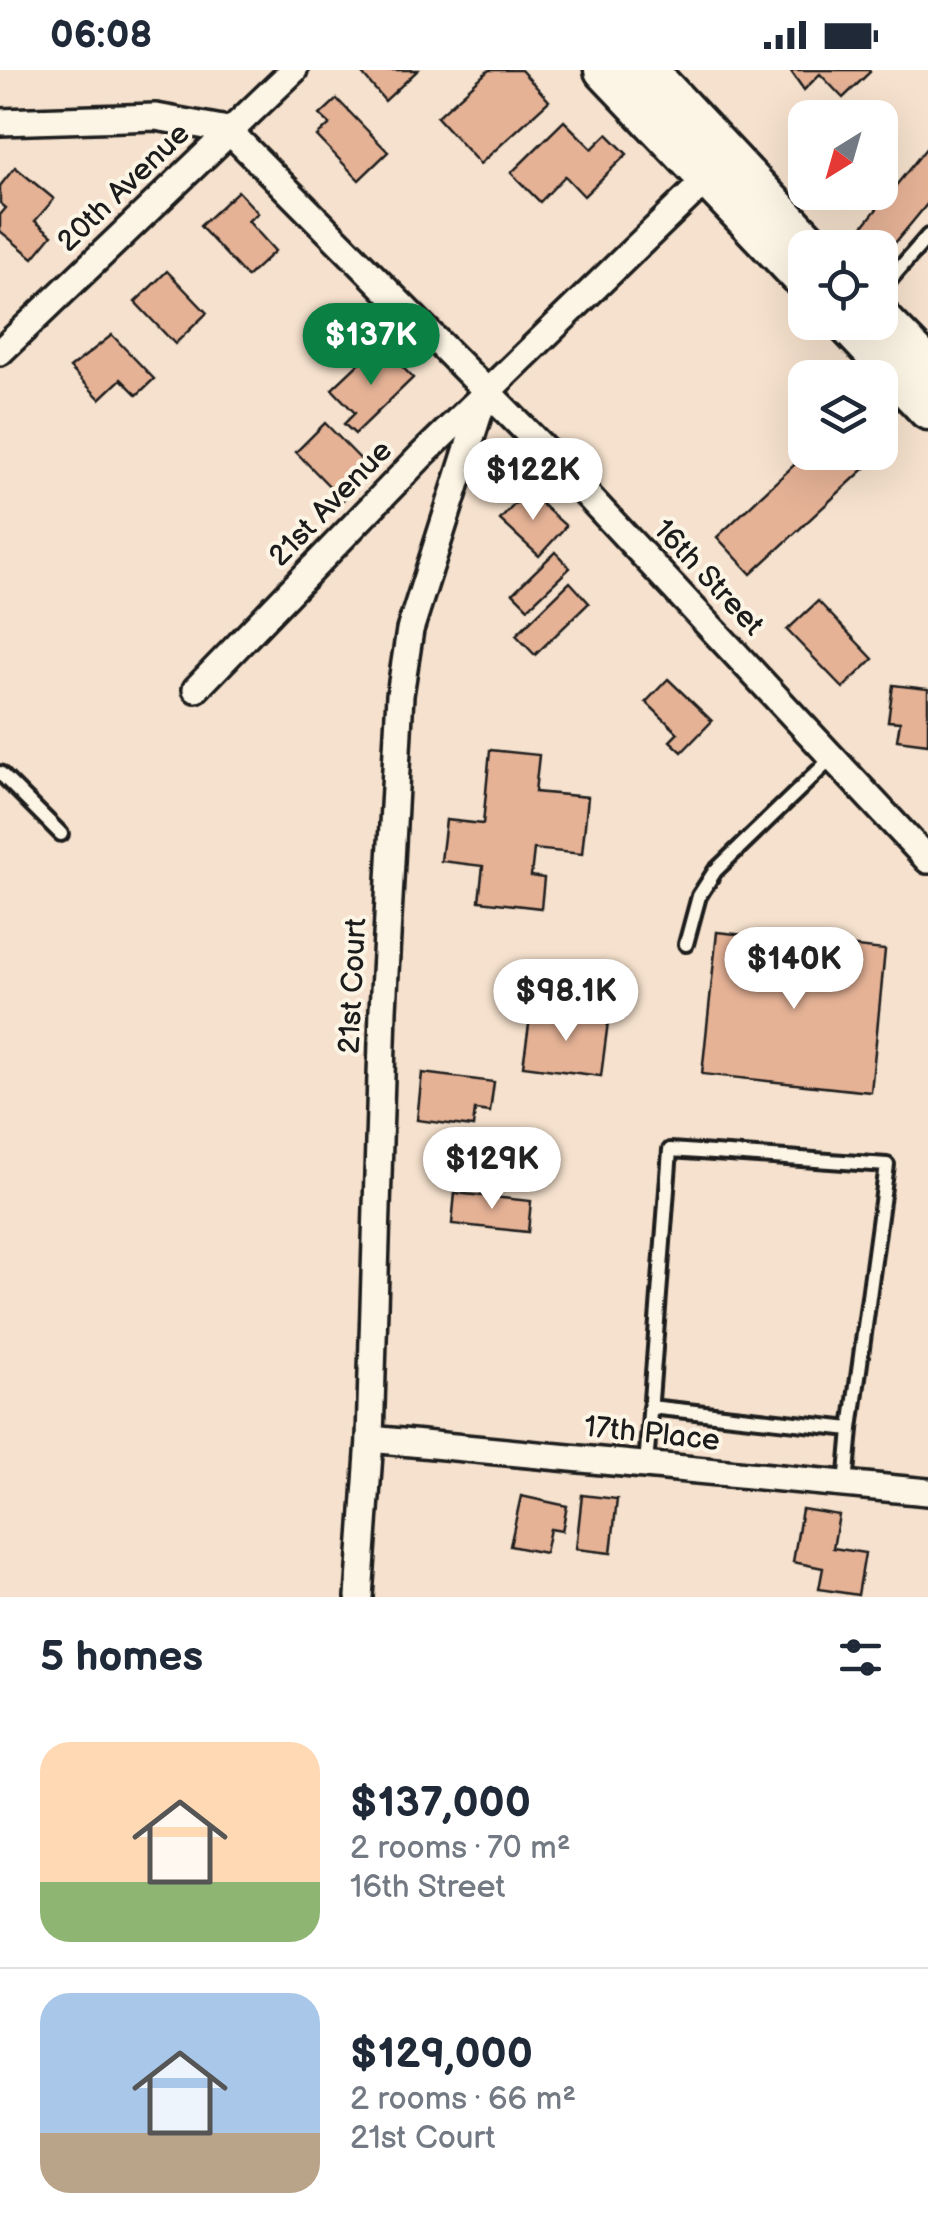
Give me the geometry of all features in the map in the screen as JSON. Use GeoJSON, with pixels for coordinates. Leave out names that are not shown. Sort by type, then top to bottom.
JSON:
{"type":"FeatureCollection","features":[{"type":"Feature","properties":{"kind":"main road"},"geometry":{"type":"LineString","coordinates":[[604,70],[793,230]]}},
{"type":"Feature","properties":{"kind":"main road"},"geometry":{"type":"LineString","coordinates":[[647,70],[788,259]]}},
{"type":"Feature","properties":{"kind":"main road"},"geometry":{"type":"LineString","coordinates":[[898,335],[926,362]]}},
{"type":"Feature","properties":{"kind":"main road"},"geometry":{"type":"LineString","coordinates":[[862,340],[928,410]]}},
{"type":"Feature","properties":{"kind":"street","name":"20th Avenue"},"geometry":{"type":"LineString","coordinates":[[0,352],[294,70]]}},
{"type":"Feature","properties":{"kind":"street"},"geometry":{"type":"LineString","coordinates":[[0,122],[156,118],[228,130]]}},
{"type":"Feature","properties":{"kind":"street","name":"16th Street"},"geometry":{"type":"LineString","coordinates":[[228,130],[486,391],[928,860]]}},
{"type":"Feature","properties":{"kind":"street","name":"21st Avenue"},"geometry":{"type":"LineString","coordinates":[[196,689],[486,391],[719,168]]}},
{"type":"Feature","properties":{"kind":"street","name":"21st Court"},"geometry":{"type":"LineString","coordinates":[[360,1597],[370,1438],[383,1010],[400,695],[410,630],[486,391]]}},
{"type":"Feature","properties":{"kind":"street","name":"17th Place"},"geometry":{"type":"LineString","coordinates":[[370,1438],[928,1492]]}},
{"type":"Feature","properties":{"kind":"lane"},"geometry":{"type":"LineString","coordinates":[[898,270],[928,236]]}},
{"type":"Feature","properties":{"kind":"lane"},"geometry":{"type":"LineString","coordinates":[[686,944],[699,896],[715,871],[834,756]]}},
{"type":"Feature","properties":{"kind":"lane"},"geometry":{"type":"LineString","coordinates":[[0,772],[61,834]]}},
{"type":"Feature","properties":{"kind":"lane"},"geometry":{"type":"LineString","coordinates":[[646,1466],[670,1150],[886,1165],[846,1485]]}},
{"type":"Feature","properties":{"kind":"lane"},"geometry":{"type":"LineString","coordinates":[[650,1406],[851,1429]]}},
{"type":"Feature","properties":{"kind":"building"},"geometry":{"type":"Polygon","coordinates":[[[359,70],[418,70],[385,101],[359,70]]]}},
{"type":"Feature","properties":{"kind":"building"},"geometry":{"type":"Polygon","coordinates":[[[489,70],[521,70],[549,101],[480,164],[437,117],[489,70]]]}},
{"type":"Feature","properties":{"kind":"building"},"geometry":{"type":"Polygon","coordinates":[[[790,70],[870,72],[843,98],[820,74],[804,90],[790,70]]]}},
{"type":"Feature","properties":{"kind":"building"},"geometry":{"type":"Polygon","coordinates":[[[337,99],[388,152],[359,180],[317,136],[330,124],[320,115],[337,99]]]}},
{"type":"Feature","properties":{"kind":"building"},"geometry":{"type":"Polygon","coordinates":[[[564,121],[592,149],[607,134],[627,154],[584,196],[565,176],[540,202],[511,173],[564,121]]]}},
{"type":"Feature","properties":{"kind":"building"},"geometry":{"type":"Polygon","coordinates":[[[928,146],[928,203],[898,239],[898,230],[868,230],[863,226],[876,210],[898,210],[898,183],[928,146]]]}},
{"type":"Feature","properties":{"kind":"building"},"geometry":{"type":"Polygon","coordinates":[[[15,167],[54,199],[35,221],[52,235],[33,258],[0,231],[0,215],[6,208],[0,203],[0,186],[15,167]]]}},
{"type":"Feature","properties":{"kind":"building"},"geometry":{"type":"Polygon","coordinates":[[[238,191],[258,213],[248,221],[275,251],[247,277],[200,226],[238,191]]]}},
{"type":"Feature","properties":{"kind":"building"},"geometry":{"type":"Polygon","coordinates":[[[167,271],[207,313],[175,344],[135,302],[167,271]]]}},
{"type":"Feature","properties":{"kind":"building"},"geometry":{"type":"Polygon","coordinates":[[[112,335],[154,379],[137,395],[121,379],[100,399],[70,368],[112,335]]]}},
{"type":"Feature","properties":{"kind":"building"},"geometry":{"type":"Polygon","coordinates":[[[371,352],[381,362],[389,353],[413,378],[355,434],[344,424],[355,413],[332,389],[371,352]]]}},
{"type":"Feature","properties":{"kind":"building"},"geometry":{"type":"Polygon","coordinates":[[[325,423],[372,471],[343,500],[296,452],[325,423]]]}},
{"type":"Feature","properties":{"kind":"building"},"geometry":{"type":"Polygon","coordinates":[[[789,470],[863,470],[751,574],[717,537],[789,470]]]}},
{"type":"Feature","properties":{"kind":"building"},"geometry":{"type":"Polygon","coordinates":[[[527,491],[566,526],[539,556],[500,520],[527,491]]]}},
{"type":"Feature","properties":{"kind":"building"},"geometry":{"type":"Polygon","coordinates":[[[555,552],[570,568],[528,608],[513,593],[555,552]]]}},
{"type":"Feature","properties":{"kind":"building"},"geometry":{"type":"Polygon","coordinates":[[[570,582],[589,603],[535,655],[516,635],[570,582]]]}},
{"type":"Feature","properties":{"kind":"building"},"geometry":{"type":"Polygon","coordinates":[[[818,601],[873,659],[843,688],[787,630],[818,601]]]}},
{"type":"Feature","properties":{"kind":"building"},"geometry":{"type":"Polygon","coordinates":[[[668,679],[712,721],[682,752],[670,741],[678,733],[646,702],[668,679]]]}},
{"type":"Feature","properties":{"kind":"building"},"geometry":{"type":"Polygon","coordinates":[[[893,685],[928,689],[928,744],[897,740],[900,722],[888,721],[893,685]]]}},
{"type":"Feature","properties":{"kind":"building"},"geometry":{"type":"Polygon","coordinates":[[[490,750],[539,755],[535,792],[588,797],[582,854],[534,849],[531,876],[544,878],[541,908],[479,901],[483,866],[441,861],[446,820],[483,824],[490,750]]]}},
{"type":"Feature","properties":{"kind":"building"},"geometry":{"type":"Polygon","coordinates":[[[717,932],[885,950],[871,1092],[702,1074],[717,932]]]}},
{"type":"Feature","properties":{"kind":"building"},"geometry":{"type":"Polygon","coordinates":[[[531,1011],[608,1022],[601,1076],[523,1066],[531,1011]]]}},
{"type":"Feature","properties":{"kind":"building"},"geometry":{"type":"Polygon","coordinates":[[[422,1073],[494,1082],[490,1112],[475,1110],[473,1127],[417,1120],[422,1073]]]}},
{"type":"Feature","properties":{"kind":"building"},"geometry":{"type":"Polygon","coordinates":[[[455,1193],[531,1201],[528,1232],[452,1224],[455,1193]]]}},
{"type":"Feature","properties":{"kind":"building"},"geometry":{"type":"Polygon","coordinates":[[[582,1495],[617,1499],[611,1553],[576,1549],[582,1495]]]}},
{"type":"Feature","properties":{"kind":"building"},"geometry":{"type":"Polygon","coordinates":[[[521,1496],[567,1506],[562,1531],[550,1529],[545,1553],[510,1546],[521,1496]]]}},
{"type":"Feature","properties":{"kind":"building"},"geometry":{"type":"Polygon","coordinates":[[[802,1509],[839,1515],[833,1548],[865,1553],[858,1595],[819,1589],[823,1568],[793,1562],[802,1509]]]}}]}
